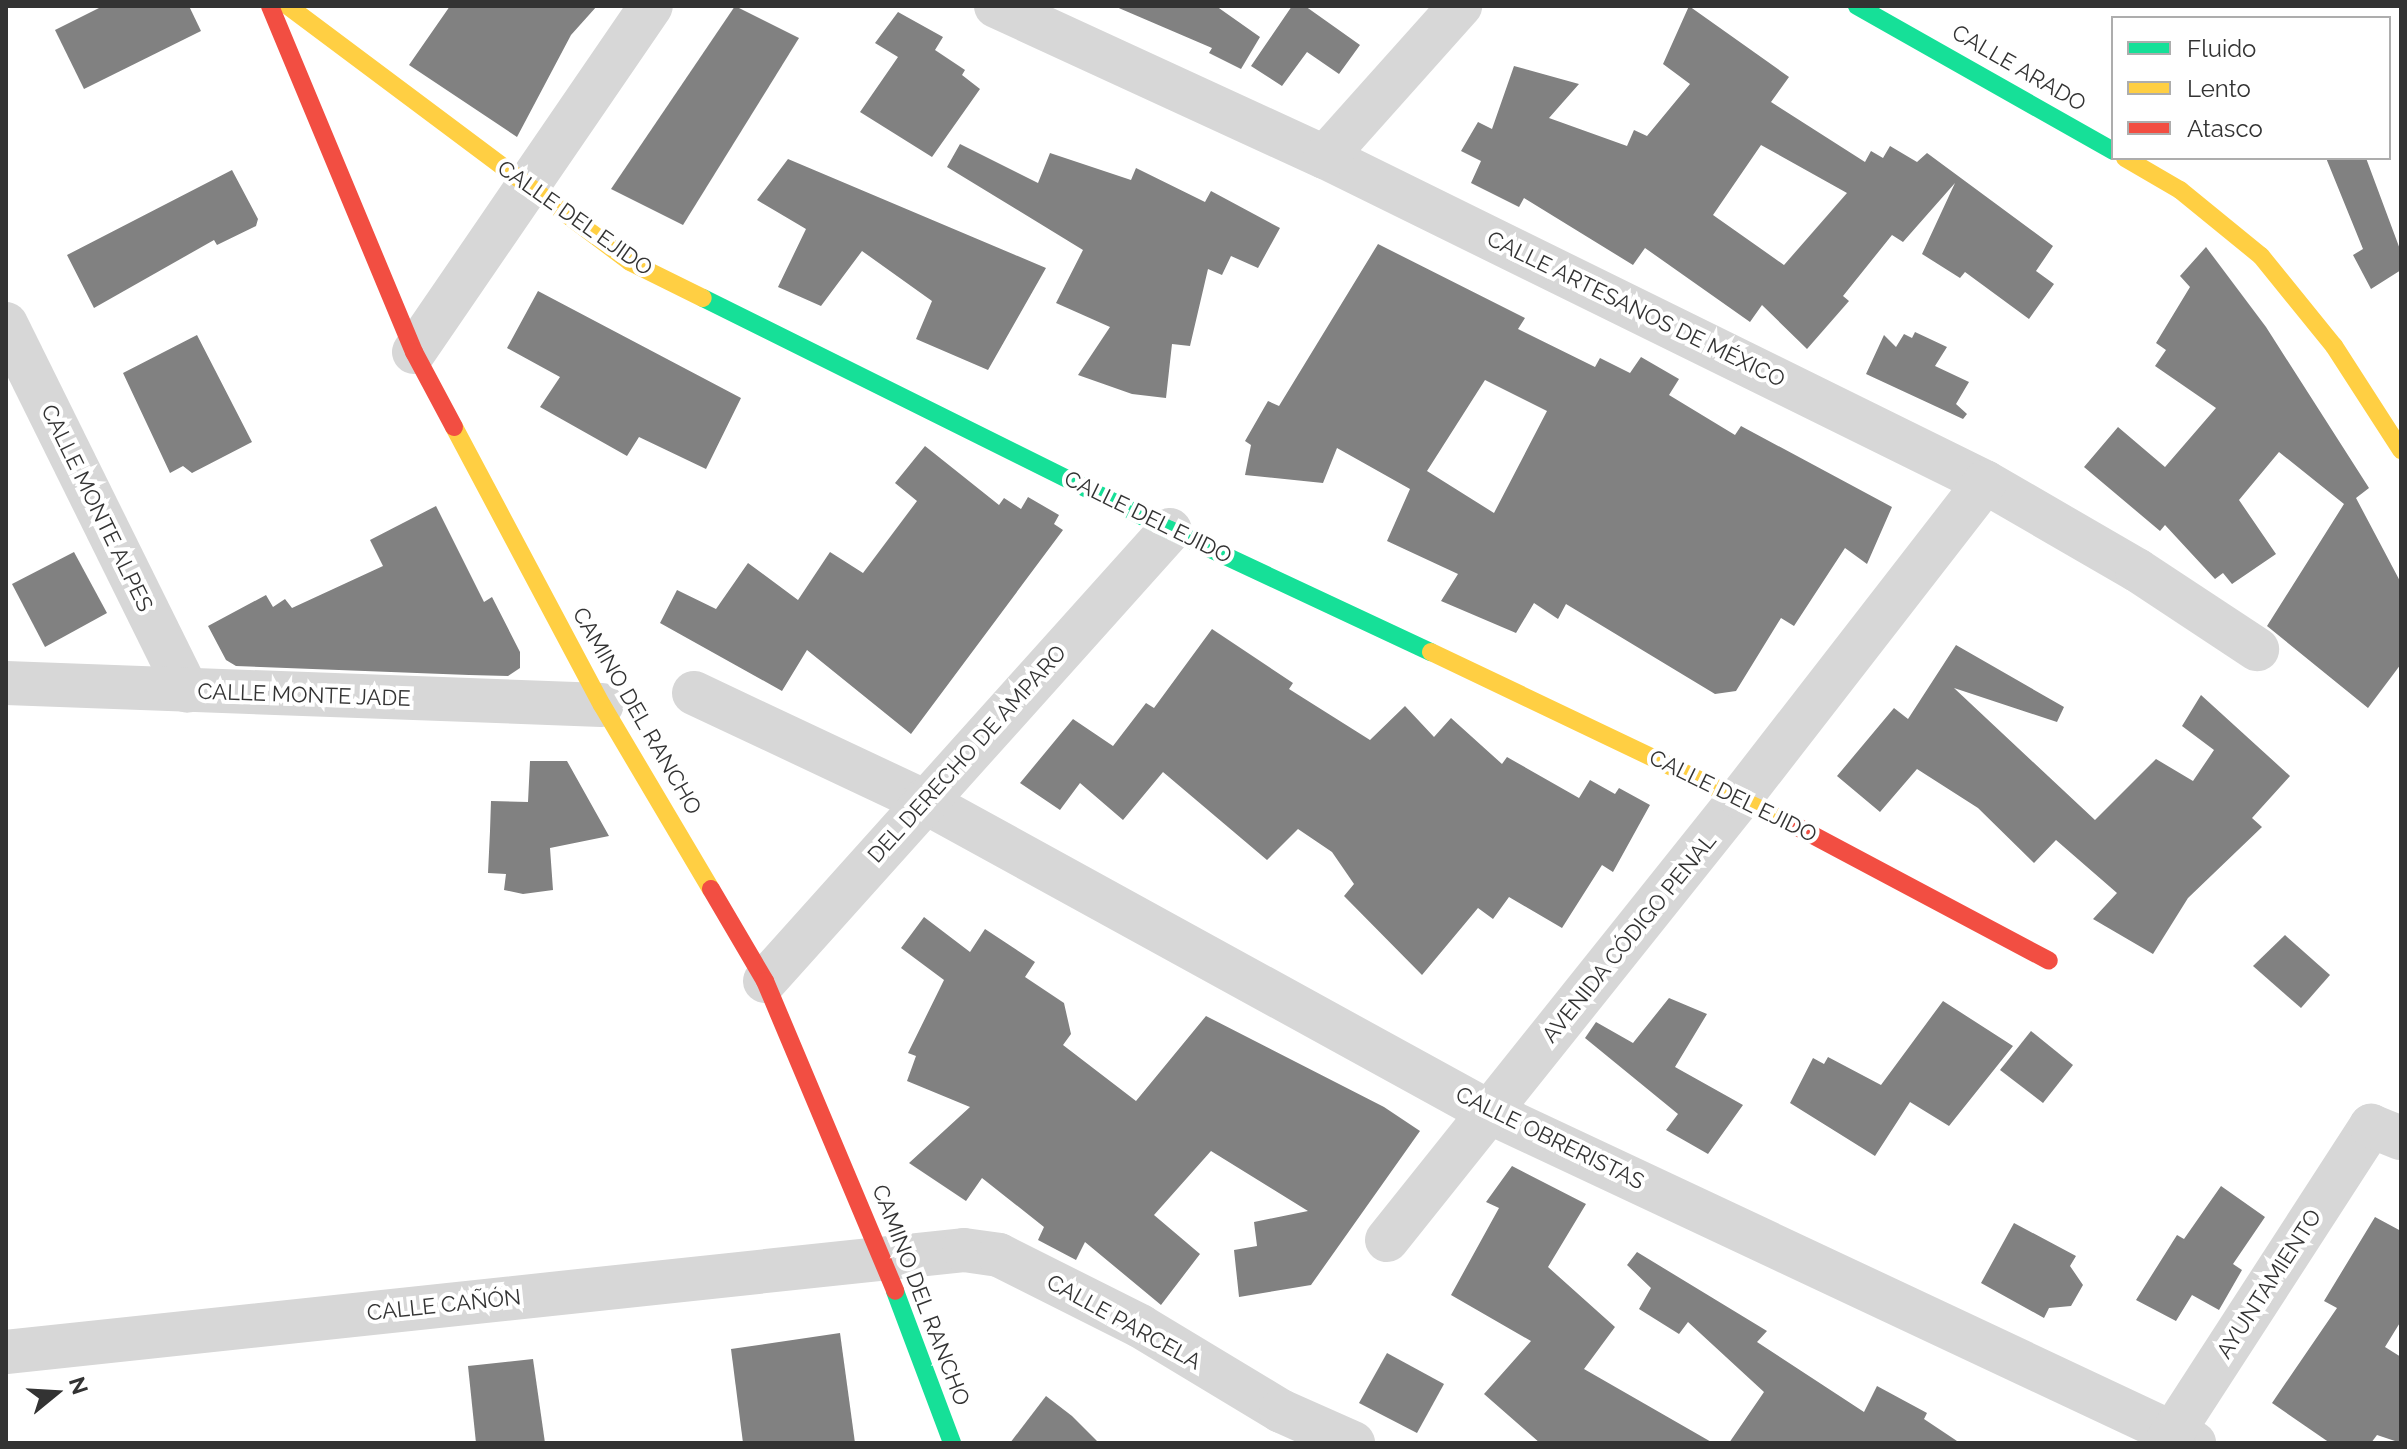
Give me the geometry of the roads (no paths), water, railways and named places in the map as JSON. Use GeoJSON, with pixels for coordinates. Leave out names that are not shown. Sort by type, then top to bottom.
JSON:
{"type":"FeatureCollection","features":[{"type":"Feature","properties":{"kind":"street","name":"CAMINO DEL RANCHO"},"geometry":{"type":"LineString","coordinates":[[270,6],[414,352],[602,705],[765,981],[883,1257],[952,1443]]}},
{"type":"Feature","properties":{"kind":"street","name":"CALLE DEL EJIDO"},"geometry":{"type":"LineString","coordinates":[[288,6],[630,262],[1170,530],[1741,797],[2049,961]]}},
{"type":"Feature","properties":{"kind":"street"},"geometry":{"type":"LineString","coordinates":[[414,352],[651,6]]}},
{"type":"Feature","properties":{"kind":"street","name":"CALLE ARTESANOS DE MÉXICO"},"geometry":{"type":"LineString","coordinates":[[996,6],[1325,157],[1985,482],[2137,570],[2257,649]]}},
{"type":"Feature","properties":{"kind":"street"},"geometry":{"type":"LineString","coordinates":[[1325,157],[1460,6]]}},
{"type":"Feature","properties":{"kind":"street","name":"CALLE ARADO"},"geometry":{"type":"LineString","coordinates":[[1857,6],[2111,150]]}},
{"type":"Feature","properties":{"kind":"street"},"geometry":{"type":"LineString","coordinates":[[2128,160],[2180,190],[2261,256],[2334,346],[2401,450]]}},
{"type":"Feature","properties":{"kind":"street","name":"CALLE MONTE ALPES"},"geometry":{"type":"LineString","coordinates":[[11,344],[187,691]]}},
{"type":"Feature","properties":{"kind":"street","name":"AVENIDA CÓDIGO PENAL"},"geometry":{"type":"LineString","coordinates":[[1387,1240],[1741,797],[1985,482]]}},
{"type":"Feature","properties":{"kind":"street","name":"DEL DERECHO DE AMPARO"},"geometry":{"type":"LineString","coordinates":[[765,981],[923,801],[1170,530]]}},
{"type":"Feature","properties":{"kind":"street","name":"CALLE MONTE JADE"},"geometry":{"type":"LineString","coordinates":[[6,683],[602,705]]}},
{"type":"Feature","properties":{"kind":"street","name":"CALLE OBRERISTAS"},"geometry":{"type":"LineString","coordinates":[[694,693],[923,801],[1489,1112],[2178,1439]]}},
{"type":"Feature","properties":{"kind":"street","name":"AYUNTAMIENTO"},"geometry":{"type":"LineString","coordinates":[[2178,1439],[2386,1132]]}},
{"type":"Feature","properties":{"kind":"street","name":"CALLE PARCELA"},"geometry":{"type":"LineString","coordinates":[[883,1257],[964,1250],[999,1255],[1140,1326],[1281,1411],[1353,1443]]}},
{"type":"Feature","properties":{"kind":"street","name":"CALLE CAÑÓN"},"geometry":{"type":"LineString","coordinates":[[6,1352],[883,1257]]}}]}
